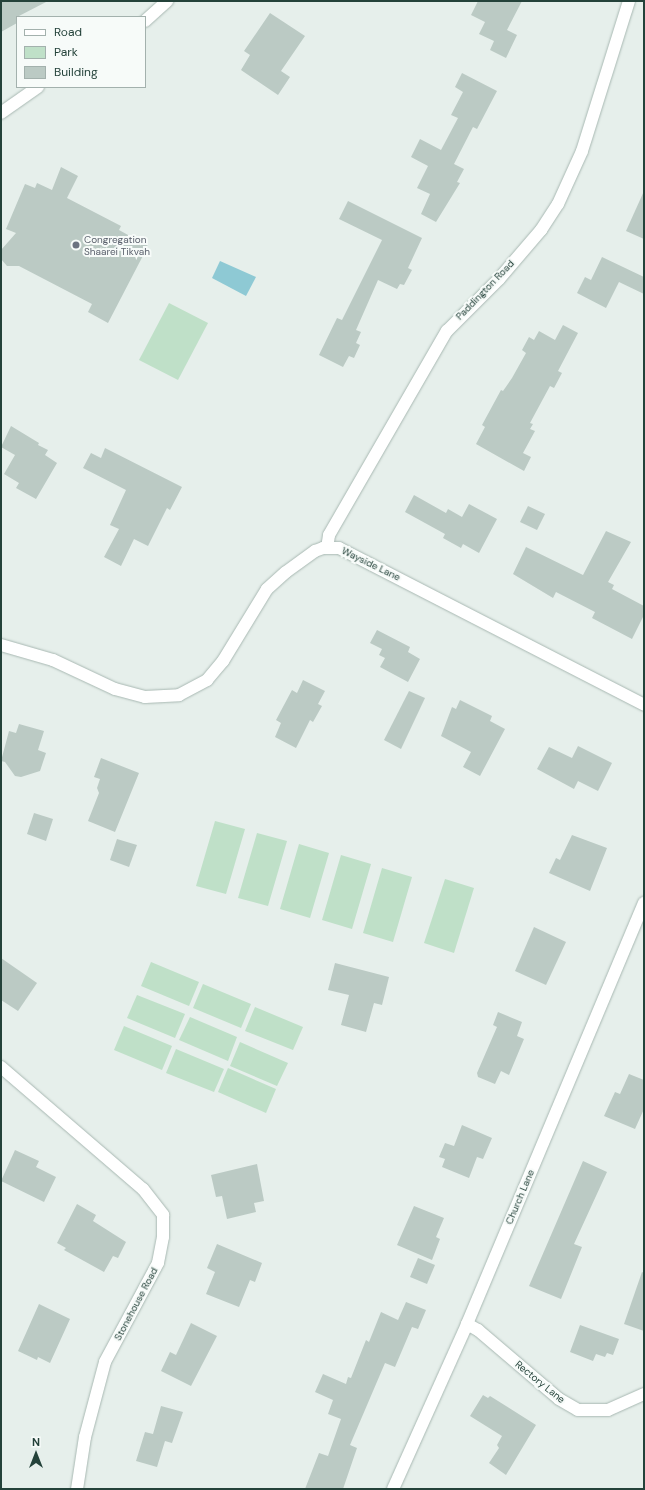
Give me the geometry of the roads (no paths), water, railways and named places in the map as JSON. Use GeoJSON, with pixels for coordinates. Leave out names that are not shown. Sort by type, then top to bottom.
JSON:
{"type":"FeatureCollection","features":[{"type":"Feature","properties":{"kind":"street"},"geometry":{"type":"LineString","coordinates":[[146,20],[166,1]]}},
{"type":"Feature","properties":{"kind":"street","name":"Paddington Road"},"geometry":{"type":"LineString","coordinates":[[327,548],[329,535],[447,330],[499,279],[541,230],[558,204],[582,151],[629,1]]}},
{"type":"Feature","properties":{"kind":"street"},"geometry":{"type":"LineString","coordinates":[[1,113],[37,88]]}},
{"type":"Feature","properties":{"kind":"street","name":"Wayside Lane"},"geometry":{"type":"LineString","coordinates":[[1,646],[54,660],[115,689],[145,697],[179,695],[207,680],[223,661],[267,589],[304,558],[327,548],[339,548],[644,705]]}},
{"type":"Feature","properties":{"kind":"street","name":"Church Lane"},"geometry":{"type":"LineString","coordinates":[[393,1489],[467,1324],[644,903]]}},
{"type":"Feature","properties":{"kind":"street","name":"Stonehouse Road"},"geometry":{"type":"LineString","coordinates":[[1,1067],[143,1189],[163,1215],[163,1237],[158,1263],[105,1362],[85,1437],[77,1489]]}},
{"type":"Feature","properties":{"kind":"street","name":"Rectory Lane"},"geometry":{"type":"LineString","coordinates":[[467,1324],[478,1330],[559,1399],[578,1410],[608,1410],[644,1394]]}},
{"type":"Feature","properties":{"kind":"water"},"geometry":{"type":"Polygon","coordinates":[[[220,261],[256,277],[246,296],[212,278],[220,261]]]}},
{"type":"Feature","properties":{"kind":"place","name":"Congregation Shaarei Tikvah"},"geometry":{"type":"Point","coordinates":[76,245]}}]}
